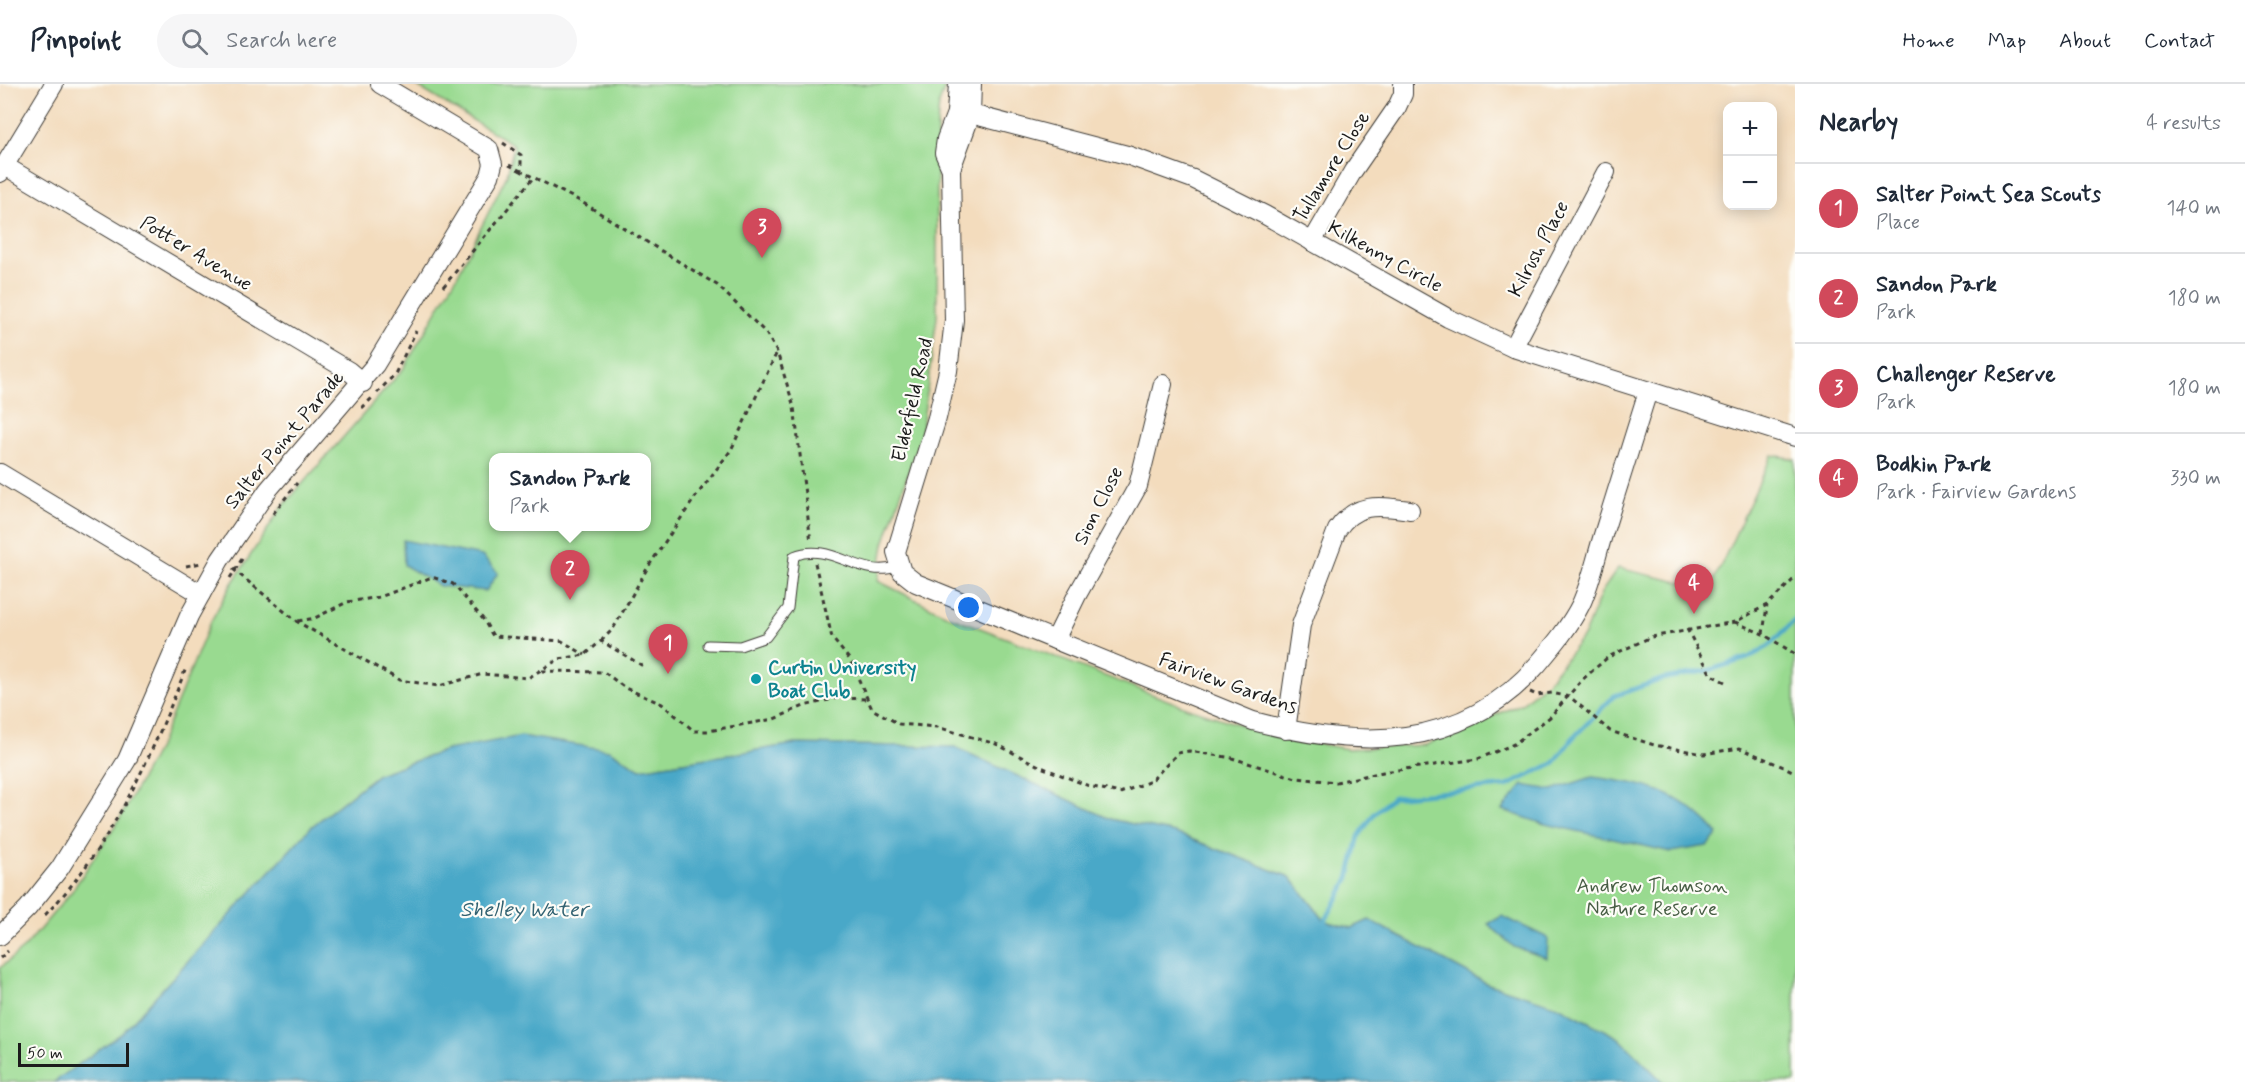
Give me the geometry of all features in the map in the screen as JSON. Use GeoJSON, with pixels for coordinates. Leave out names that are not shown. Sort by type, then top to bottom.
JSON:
{"type":"FeatureCollection","features":[{"type":"Feature","properties":{"kind":"street"},"geometry":{"type":"LineString","coordinates":[[2,169],[54,84]]}},
{"type":"Feature","properties":{"kind":"street"},"geometry":{"type":"LineString","coordinates":[[380,84],[482,144],[496,148]]}},
{"type":"Feature","properties":{"kind":"street","name":"Elderfield Road"},"geometry":{"type":"LineString","coordinates":[[958,84],[964,113]]}},
{"type":"Feature","properties":{"kind":"street","name":"Elderfield Road"},"geometry":{"type":"LineString","coordinates":[[899,566],[897,546],[937,418],[948,371],[954,320],[951,170],[944,153],[944,146],[964,113],[972,84]]}},
{"type":"Feature","properties":{"kind":"street","name":"Tullamore Close"},"geometry":{"type":"LineString","coordinates":[[1312,242],[1353,171],[1397,107],[1403,94],[1402,84]]}},
{"type":"Feature","properties":{"kind":"street","name":"Kilkenny Circle"},"geometry":{"type":"LineString","coordinates":[[964,113],[1095,146],[1160,166],[1227,195],[1448,318],[1513,348],[1795,437]]}},
{"type":"Feature","properties":{"kind":"street","name":"Salter Point Parade"},"geometry":{"type":"LineString","coordinates":[[7,940],[28,908],[60,868],[122,769],[139,736],[168,662],[220,560],[268,490],[363,383],[490,176],[496,148]]}},
{"type":"Feature","properties":{"kind":"street","name":"Potter Avenue"},"geometry":{"type":"LineString","coordinates":[[2,169],[349,371],[363,383]]}},
{"type":"Feature","properties":{"kind":"street","name":"Kilrush Place"},"geometry":{"type":"LineString","coordinates":[[1513,348],[1606,172]]}},
{"type":"Feature","properties":{"kind":"street","name":"Sion Close"},"geometry":{"type":"LineString","coordinates":[[1055,640],[1081,587],[1138,486],[1163,384]]}},
{"type":"Feature","properties":{"kind":"street","name":"Fairview Gardens"},"geometry":{"type":"LineString","coordinates":[[899,566],[912,582],[1252,721],[1332,739],[1399,738],[1429,732],[1467,719],[1518,685],[1551,649],[1580,606],[1589,584],[1648,391]]}},
{"type":"Feature","properties":{"kind":"street"},"geometry":{"type":"LineString","coordinates":[[0,473],[201,594]]}},
{"type":"Feature","properties":{"kind":"street"},"geometry":{"type":"LineString","coordinates":[[1286,730],[1301,625],[1337,530],[1346,517],[1359,508],[1379,506],[1410,510]]}},
{"type":"Feature","properties":{"kind":"lane"},"geometry":{"type":"LineString","coordinates":[[708,645],[740,646],[766,637],[788,608],[794,556],[812,551],[884,572],[899,566]]}},
{"type":"Feature","properties":{"kind":"path"},"geometry":{"type":"LineString","coordinates":[[496,148],[521,155],[521,171],[580,201],[717,285],[766,333],[777,352],[794,407],[812,551],[823,607],[832,638],[850,660],[872,708],[898,724],[937,727],[996,744],[1041,767],[1089,786],[1120,793],[1151,781],[1178,753],[1189,751],[1232,758],[1296,778],[1336,782],[1383,772],[1478,759],[1514,744],[1550,717],[1582,680],[1608,657],[1651,636],[1735,621],[1767,605],[1795,578]]}},
{"type":"Feature","properties":{"kind":"path"},"geometry":{"type":"LineString","coordinates":[[437,294],[533,178]]}},
{"type":"Feature","properties":{"kind":"path"},"geometry":{"type":"LineString","coordinates":[[361,408],[395,374],[417,330]]}},
{"type":"Feature","properties":{"kind":"path"},"geometry":{"type":"LineString","coordinates":[[235,570],[296,621],[399,680],[439,686],[483,674],[528,678],[559,659],[585,655],[613,629],[648,567],[694,499],[731,450],[777,352]]}},
{"type":"Feature","properties":{"kind":"path"},"geometry":{"type":"LineString","coordinates":[[272,515],[300,479]]}},
{"type":"Feature","properties":{"kind":"path"},"geometry":{"type":"LineString","coordinates":[[225,586],[245,555]]}},
{"type":"Feature","properties":{"kind":"path"},"geometry":{"type":"LineString","coordinates":[[296,621],[315,618],[347,602],[380,597],[432,577],[453,584],[483,619],[493,636],[562,641],[585,655]]}},
{"type":"Feature","properties":{"kind":"path"},"geometry":{"type":"LineString","coordinates":[[1763,634],[1767,605]]}},
{"type":"Feature","properties":{"kind":"path"},"geometry":{"type":"LineString","coordinates":[[1735,621],[1763,634],[1795,654]]}},
{"type":"Feature","properties":{"kind":"path"},"geometry":{"type":"LineString","coordinates":[[1687,629],[1711,675],[1727,683]]}},
{"type":"Feature","properties":{"kind":"path"},"geometry":{"type":"LineString","coordinates":[[601,641],[643,666]]}},
{"type":"Feature","properties":{"kind":"path"},"geometry":{"type":"LineString","coordinates":[[38,922],[69,891],[116,817],[158,740],[188,662]]}},
{"type":"Feature","properties":{"kind":"path"},"geometry":{"type":"LineString","coordinates":[[540,671],[604,672],[626,688],[662,704],[694,731],[718,730],[774,719],[804,706],[837,698],[868,699]]}},
{"type":"Feature","properties":{"kind":"path"},"geometry":{"type":"LineString","coordinates":[[1518,685],[1525,691],[1537,695],[1552,693],[1569,697],[1610,731],[1654,745],[1704,754],[1740,748],[1795,772]]}},
{"type":"Feature","properties":{"kind":"path"},"geometry":{"type":"LineString","coordinates":[[0,958],[7,940]]}},
{"type":"Feature","properties":{"kind":"green space","name":"Andrew Thomson Nature Reserve"},"geometry":{"type":"Polygon","coordinates":[[[413,84],[946,84],[939,104],[937,126],[937,317],[921,435],[884,544],[878,581],[949,616],[1188,708],[1275,736],[1348,749],[1425,745],[1521,704],[1549,680],[1584,635],[1601,593],[1618,568],[1710,589],[1772,455],[1795,459],[1795,1082],[1663,1082],[1619,1038],[1558,1006],[1488,984],[1369,920],[1352,928],[1325,921],[1290,877],[1175,833],[1110,819],[955,747],[795,744],[640,769],[609,750],[447,750],[378,774],[311,827],[122,1033],[54,1082],[0,1082],[0,968],[25,947],[72,891],[120,818],[160,744],[211,621],[231,585],[282,507],[404,368],[457,276],[507,175],[514,145],[413,84]]]}},
{"type":"Feature","properties":{"kind":"water"},"geometry":{"type":"Polygon","coordinates":[[[403,540],[482,556],[498,573],[486,591],[440,586],[404,565],[403,540]]]}},
{"type":"Feature","properties":{"kind":"water","name":"Shelley Water"},"geometry":{"type":"Polygon","coordinates":[[[521,736],[609,750],[640,769],[795,744],[955,747],[1110,819],[1175,833],[1290,877],[1325,921],[1352,928],[1369,920],[1488,984],[1558,1006],[1619,1038],[1663,1082],[54,1082],[122,1033],[311,827],[378,774],[447,750],[521,736]]]}},
{"type":"Feature","properties":{"kind":"water"},"geometry":{"type":"Polygon","coordinates":[[[1592,777],[1630,783],[1661,792],[1690,808],[1718,834],[1707,846],[1671,852],[1541,823],[1502,810],[1523,785],[1552,790],[1592,777]]]}},
{"type":"Feature","properties":{"kind":"water"},"geometry":{"type":"Polygon","coordinates":[[[1502,916],[1548,938],[1547,958],[1514,947],[1488,924],[1502,916]]]}},
{"type":"Feature","properties":{"kind":"waterway"},"geometry":{"type":"LineString","coordinates":[[1325,921],[1349,878],[1359,836],[1374,814],[1393,797],[1507,786],[1554,763],[1572,739],[1614,696],[1663,679],[1710,670],[1748,658],[1769,646],[1795,620]]}},
{"type":"Feature","properties":{"kind":"place","name":"Challenger Reserve"},"geometry":{"type":"Point","coordinates":[762,258]}},
{"type":"Feature","properties":{"kind":"place","name":"Sandon Park"},"geometry":{"type":"Point","coordinates":[570,600]}},
{"type":"Feature","properties":{"kind":"place","name":"Bodkin Park"},"geometry":{"type":"Point","coordinates":[1694,614]}},
{"type":"Feature","properties":{"kind":"place","name":"Salter Point Sea Scouts"},"geometry":{"type":"Point","coordinates":[668,674]}},
{"type":"Feature","properties":{"kind":"place","name":"Curtin University Boat Club"},"geometry":{"type":"Point","coordinates":[756,679]}}]}
